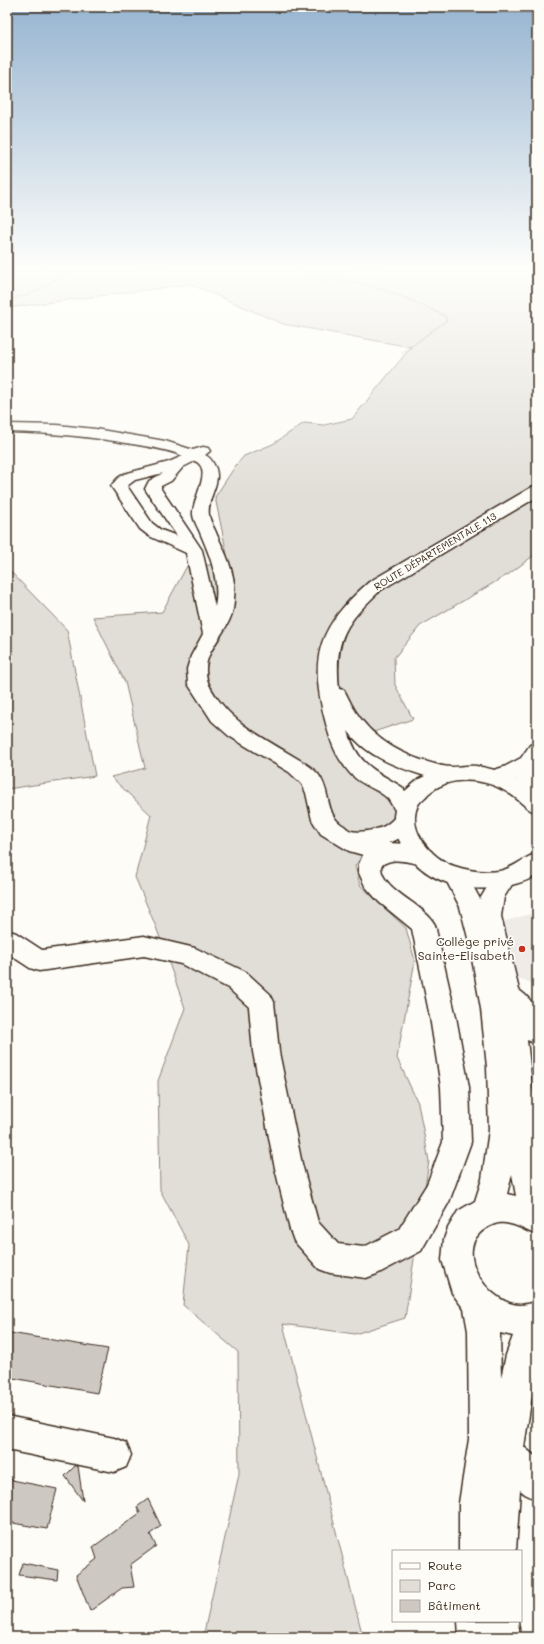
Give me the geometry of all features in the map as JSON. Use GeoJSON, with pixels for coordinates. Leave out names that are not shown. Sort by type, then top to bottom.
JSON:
{"type":"FeatureCollection","features":[{"type":"Feature","properties":{"kind":"street"},"geometry":{"type":"LineString","coordinates":[[7,428],[57,429],[95,433],[165,445],[188,459]]}},
{"type":"Feature","properties":{"kind":"street"},"geometry":{"type":"LineString","coordinates":[[188,459],[166,478],[154,484],[153,489],[194,550],[212,634]]}},
{"type":"Feature","properties":{"kind":"street"},"geometry":{"type":"LineString","coordinates":[[194,550],[155,533],[146,526],[119,486],[121,481],[130,476],[188,459],[204,460],[209,468],[211,476],[203,495],[200,516],[219,558],[223,572],[226,597],[222,617],[200,656],[196,670],[198,684],[207,700],[219,716],[236,731],[296,767],[307,776],[315,786],[323,820],[329,828],[343,838],[357,845],[384,852],[400,852],[423,858],[438,868],[456,876],[480,881],[503,880],[535,866]]}},
{"type":"Feature","properties":{"kind":"street","name":"ROUTE DÉPARTEMENTALE 113"},"geometry":{"type":"LineString","coordinates":[[423,858],[413,846],[406,834],[405,815],[394,792],[360,771],[349,758],[341,742],[330,702],[327,666],[329,648],[340,623],[355,604],[375,586],[537,490]]}},
{"type":"Feature","properties":{"kind":"street","name":"ROUTE DÉPARTEMENTALE 113"},"geometry":{"type":"LineString","coordinates":[[327,666],[334,690],[343,710],[358,732],[367,741],[404,762],[451,775]]}},
{"type":"Feature","properties":{"kind":"street"},"geometry":{"type":"LineString","coordinates":[[494,777],[511,772],[533,757]]}},
{"type":"Feature","properties":{"kind":"street"},"geometry":{"type":"LineString","coordinates":[[532,799],[533,757]]}},
{"type":"Feature","properties":{"kind":"street"},"geometry":{"type":"LineString","coordinates":[[343,838],[361,839],[384,837],[399,829],[412,797],[422,786],[435,779],[451,775],[472,774],[494,777],[512,784],[532,799]]}},
{"type":"Feature","properties":{"kind":"street"},"geometry":{"type":"LineString","coordinates":[[7,940],[39,961],[144,946],[186,956],[237,980],[261,1002],[266,1052],[288,1164],[305,1230],[330,1258],[366,1263],[410,1240],[439,1192],[458,1142],[455,1087],[443,1017],[423,925],[373,882],[370,875],[369,866],[372,860],[384,852]]}},
{"type":"Feature","properties":{"kind":"street"},"geometry":{"type":"LineString","coordinates":[[456,876],[472,907],[481,942],[494,1009],[500,1067],[503,1130],[497,1179],[486,1211]]}},
{"type":"Feature","properties":{"kind":"street"},"geometry":{"type":"LineString","coordinates":[[503,880],[492,896],[489,904],[489,916],[508,996],[518,1066],[527,1179],[537,1212]]}},
{"type":"Feature","properties":{"kind":"street"},"geometry":{"type":"LineString","coordinates":[[508,996],[520,1005],[537,1032]]}},
{"type":"Feature","properties":{"kind":"street"},"geometry":{"type":"LineString","coordinates":[[537,1220],[523,1212],[504,1208],[486,1211],[469,1222],[459,1239],[457,1260],[464,1282],[478,1302],[497,1316],[519,1321],[537,1318]]}},
{"type":"Feature","properties":{"kind":"street"},"geometry":{"type":"LineString","coordinates":[[477,1550],[477,1504],[486,1439],[484,1331],[478,1302]]}},
{"type":"Feature","properties":{"kind":"street"},"geometry":{"type":"LineString","coordinates":[[498,1550],[508,1432],[523,1349],[531,1329],[537,1322]]}},
{"type":"Feature","properties":{"kind":"street"},"geometry":{"type":"LineString","coordinates":[[7,1433],[114,1455]]}},
{"type":"Feature","properties":{"kind":"street"},"geometry":{"type":"LineString","coordinates":[[506,1454],[537,1482]]}},
{"type":"Feature","properties":{"kind":"street"},"geometry":{"type":"LineString","coordinates":[[477,1622],[478,1637]]}},
{"type":"Feature","properties":{"kind":"street"},"geometry":{"type":"LineString","coordinates":[[499,1622],[501,1637]]}},
{"type":"Feature","properties":{"kind":"path"},"geometry":{"type":"LineString","coordinates":[[402,353],[416,343]]}},
{"type":"Feature","properties":{"kind":"shaded area","name":"Collège privé Sainte-Elisabeth"},"geometry":{"type":"Polygon","coordinates":[[[537,912],[537,985],[513,976],[502,922],[537,912]]]}},
{"type":"Feature","properties":{"kind":"green space"},"geometry":{"type":"Polygon","coordinates":[[[387,343],[537,343],[537,553],[509,574],[420,626],[394,658],[395,685],[413,719],[337,744],[388,794],[398,814],[383,828],[355,866],[360,885],[406,928],[415,961],[397,1058],[418,1103],[429,1161],[405,1318],[355,1334],[283,1324],[363,1637],[203,1637],[239,1474],[238,1352],[183,1305],[189,1245],[160,1190],[158,1081],[185,1008],[156,927],[135,877],[151,815],[111,777],[145,768],[125,682],[93,617],[162,612],[187,566],[229,564],[215,497],[236,465],[244,456],[273,444],[304,423],[324,425],[352,419],[411,347],[387,343]]]}},
{"type":"Feature","properties":{"kind":"green space"},"geometry":{"type":"Polygon","coordinates":[[[7,568],[67,630],[95,776],[7,789],[7,568]]]}},
{"type":"Feature","properties":{"kind":"building"},"geometry":{"type":"Polygon","coordinates":[[[10,1333],[108,1349],[97,1393],[7,1377],[7,1344],[10,1333]]]}},
{"type":"Feature","properties":{"kind":"building"},"geometry":{"type":"Polygon","coordinates":[[[75,1466],[78,1466],[83,1501],[65,1476],[75,1466]]]}},
{"type":"Feature","properties":{"kind":"building"},"geometry":{"type":"Polygon","coordinates":[[[7,1479],[57,1489],[47,1529],[7,1522],[7,1479]]]}},
{"type":"Feature","properties":{"kind":"building"},"geometry":{"type":"Polygon","coordinates":[[[148,1499],[161,1526],[150,1534],[156,1546],[130,1565],[134,1587],[122,1588],[90,1611],[76,1575],[97,1559],[93,1547],[140,1513],[137,1507],[148,1499]]]}},
{"type":"Feature","properties":{"kind":"building"},"geometry":{"type":"Polygon","coordinates":[[[23,1563],[58,1570],[57,1580],[19,1575],[23,1563]]]}},
{"type":"Feature","properties":{"kind":"place","name":"Collège privé Sainte-Elisabeth"},"geometry":{"type":"Point","coordinates":[522,949]}}]}
